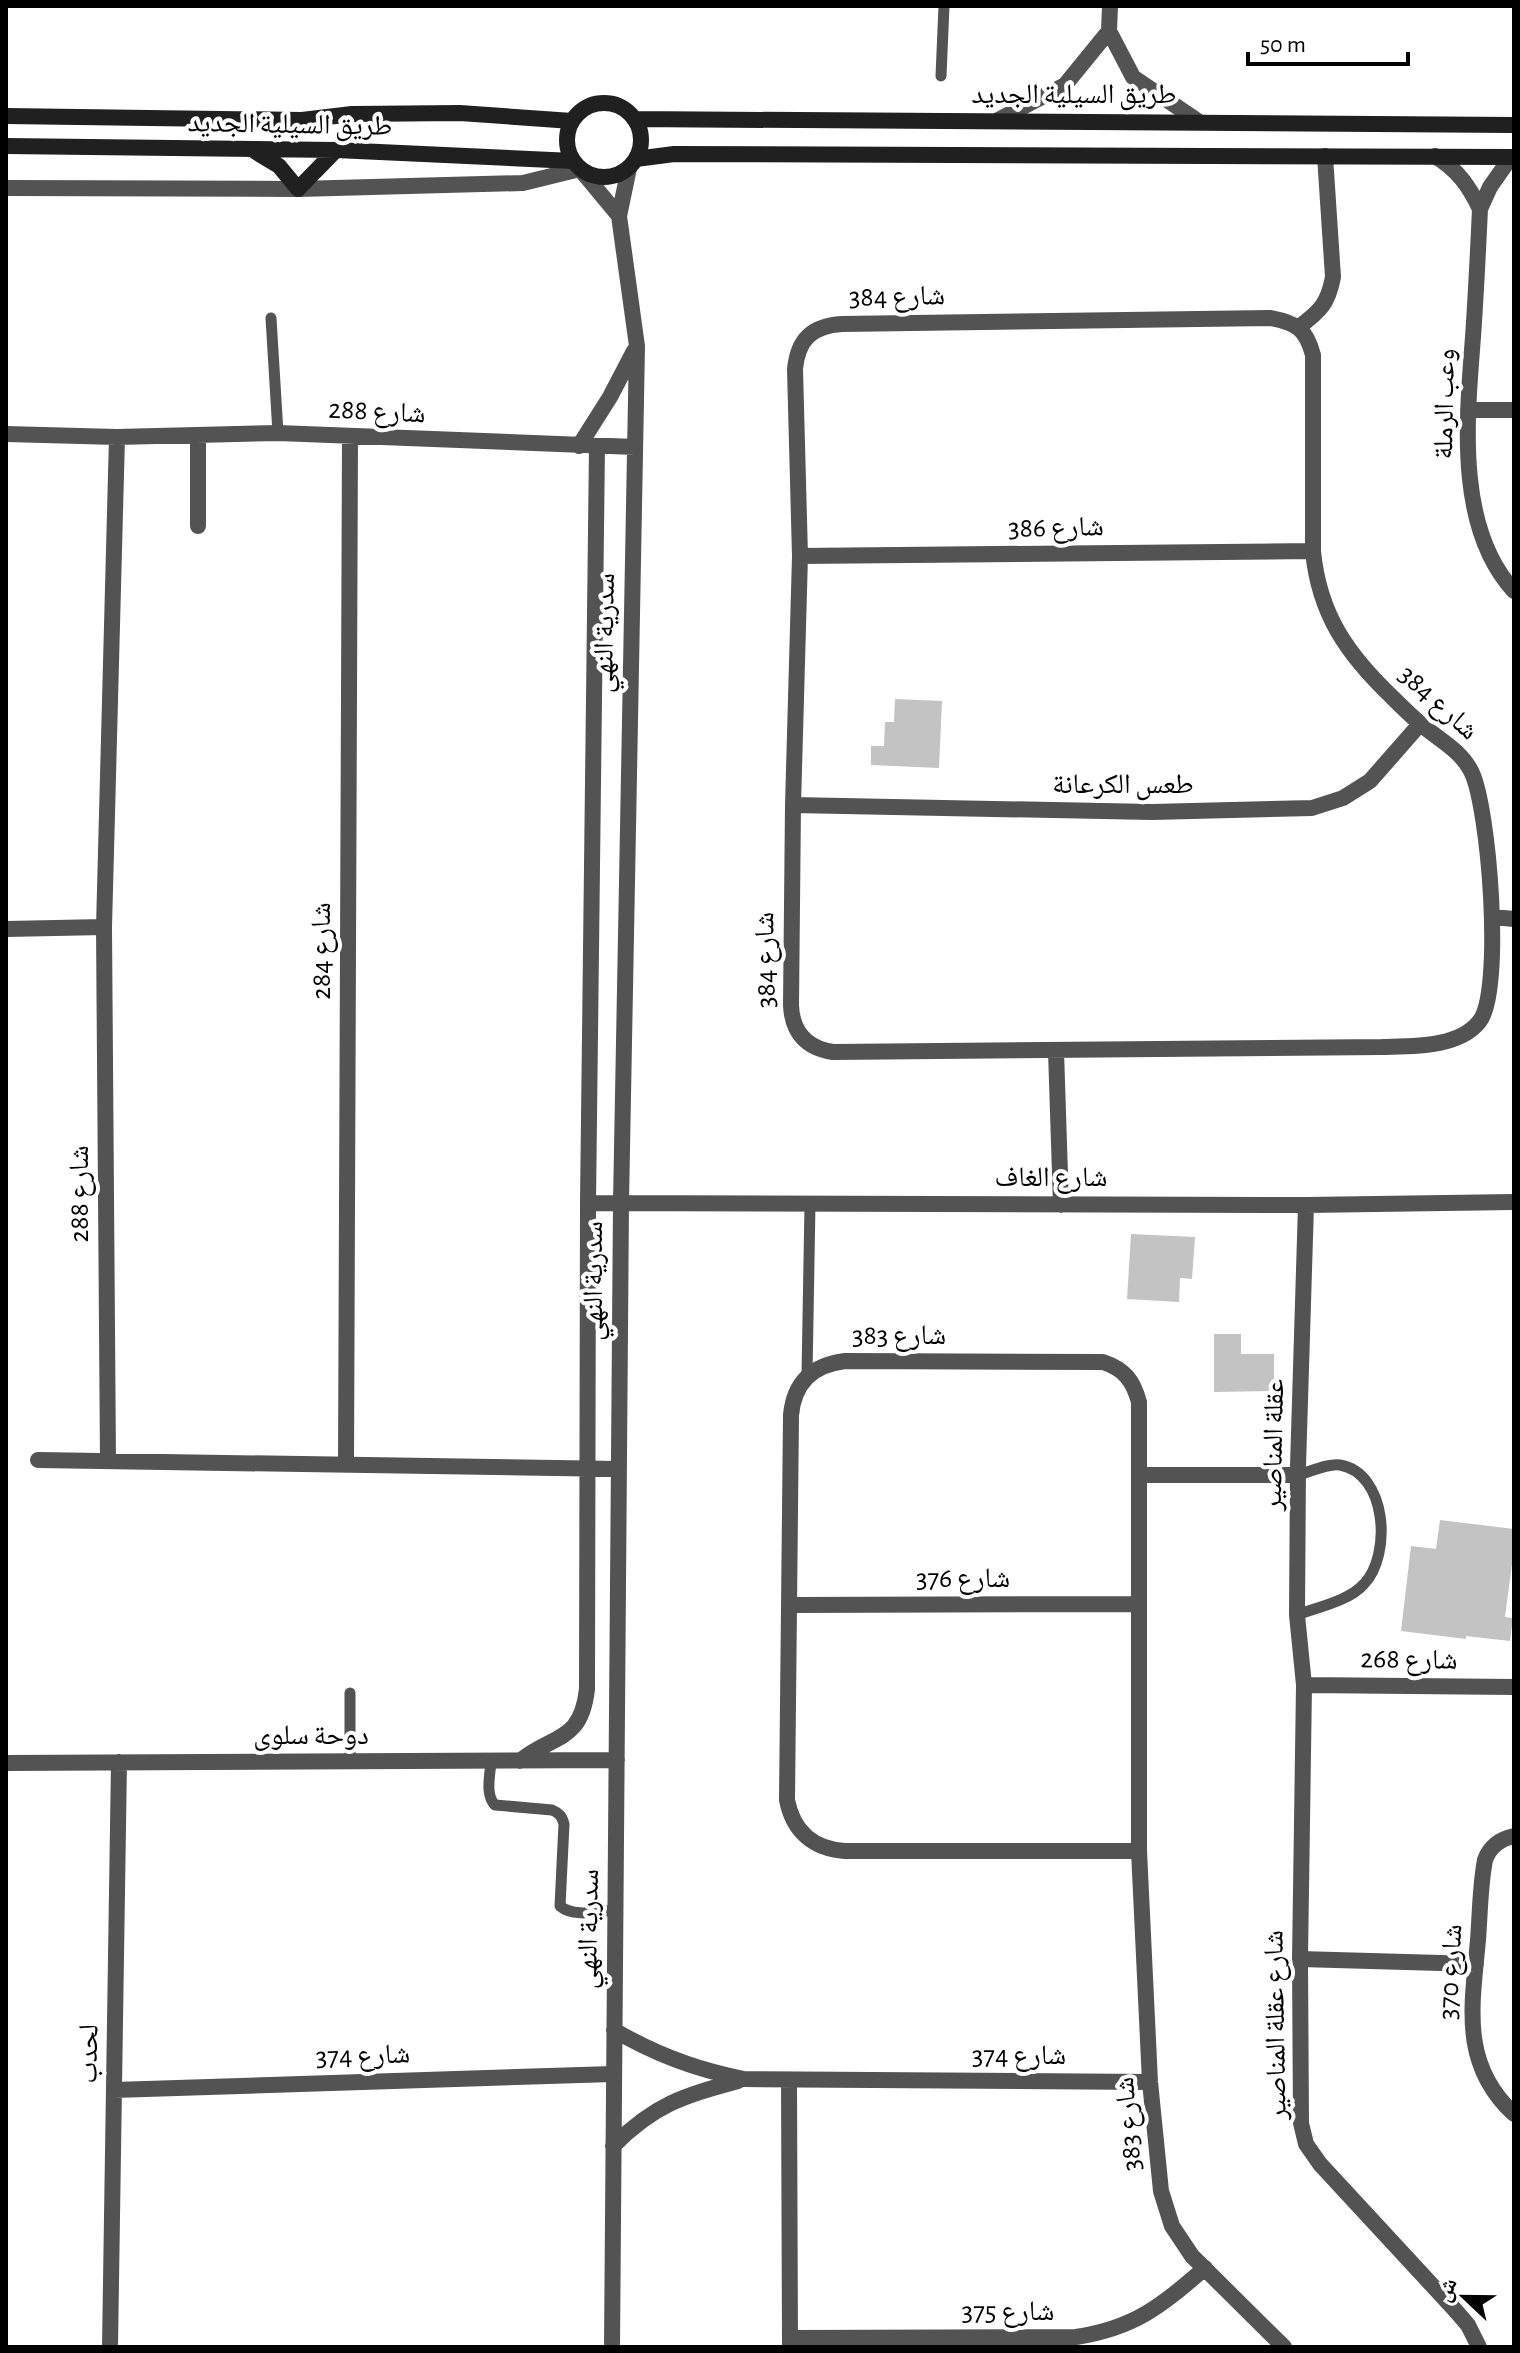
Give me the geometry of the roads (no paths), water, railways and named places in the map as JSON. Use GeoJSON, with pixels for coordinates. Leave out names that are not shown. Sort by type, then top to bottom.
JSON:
{"type":"FeatureCollection","features":[{"type":"Feature","properties":{"kind":"street"},"geometry":{"type":"LineString","coordinates":[[1110,6],[1109,31],[1133,77],[1198,121]]}},
{"type":"Feature","properties":{"kind":"street"},"geometry":{"type":"LineString","coordinates":[[998,120],[1065,85],[1109,31]]}},
{"type":"Feature","properties":{"kind":"street","name":"طريق السيلية الجديد"},"geometry":{"type":"LineString","coordinates":[[6,116],[302,120],[352,114],[460,113],[572,121],[587,106],[597,103],[618,105],[634,119],[1514,125]]}},
{"type":"Feature","properties":{"kind":"street"},"geometry":{"type":"LineString","coordinates":[[632,163],[641,139],[634,119]]}},
{"type":"Feature","properties":{"kind":"street"},"geometry":{"type":"LineString","coordinates":[[572,121],[567,130],[568,152],[619,216]]}},
{"type":"Feature","properties":{"kind":"street","name":"طريق السيلية الجديد"},"geometry":{"type":"LineString","coordinates":[[6,146],[336,150],[576,165],[589,175],[610,177],[632,163],[674,154],[1512,157]]}},
{"type":"Feature","properties":{"kind":"street"},"geometry":{"type":"LineString","coordinates":[[298,189],[336,150]]}},
{"type":"Feature","properties":{"kind":"street"},"geometry":{"type":"LineString","coordinates":[[254,151],[279,166],[298,189]]}},
{"type":"Feature","properties":{"kind":"street"},"geometry":{"type":"LineString","coordinates":[[1299,327],[1321,310],[1330,294],[1333,277],[1325,156]]}},
{"type":"Feature","properties":{"kind":"street"},"geometry":{"type":"LineString","coordinates":[[1435,156],[1457,172],[1480,209]]}},
{"type":"Feature","properties":{"kind":"street","name":"وعب الرملة"},"geometry":{"type":"LineString","coordinates":[[1512,157],[1490,187],[1480,209],[1468,410],[1469,463],[1475,511],[1488,549],[1514,591]]}},
{"type":"Feature","properties":{"kind":"street","name":"سدرية النهي"},"geometry":{"type":"LineString","coordinates":[[612,2347],[621,1203],[637,346],[619,216],[632,163]]}},
{"type":"Feature","properties":{"kind":"street"},"geometry":{"type":"LineString","coordinates":[[6,188],[298,189],[523,183],[576,165]]}},
{"type":"Feature","properties":{"kind":"street","name":"شارع 384"},"geometry":{"type":"LineString","coordinates":[[1271,318],[1299,327],[1309,341],[1313,355],[1313,551],[1320,594],[1338,633],[1368,674],[1420,724],[1460,755],[1476,782],[1493,917],[1492,971],[1486,1011],[1479,1023],[1468,1032],[1439,1043],[1382,1047],[833,1052],[810,1046],[802,1038],[792,1017],[791,1005],[800,556],[795,369],[803,341],[827,325],[842,324],[1271,318]]}},
{"type":"Feature","properties":{"kind":"street"},"geometry":{"type":"LineString","coordinates":[[579,446],[637,346]]}},
{"type":"Feature","properties":{"kind":"street"},"geometry":{"type":"LineString","coordinates":[[1468,410],[1514,410]]}},
{"type":"Feature","properties":{"kind":"street","name":"شارع 288"},"geometry":{"type":"LineString","coordinates":[[6,434],[117,437],[278,433],[635,447]]}},
{"type":"Feature","properties":{"kind":"street"},"geometry":{"type":"LineString","coordinates":[[198,435],[198,526]]}},
{"type":"Feature","properties":{"kind":"street","name":"شارع 288"},"geometry":{"type":"LineString","coordinates":[[108,1461],[104,927],[117,437]]}},
{"type":"Feature","properties":{"kind":"street","name":"شارع 284"},"geometry":{"type":"LineString","coordinates":[[346,1465],[350,437]]}},
{"type":"Feature","properties":{"kind":"street"},"geometry":{"type":"LineString","coordinates":[[520,1761],[563,1738],[581,1716],[585,1703],[597,446]]}},
{"type":"Feature","properties":{"kind":"street","name":"شارع 386"},"geometry":{"type":"LineString","coordinates":[[800,556],[1313,551]]}},
{"type":"Feature","properties":{"kind":"street","name":"طعس الكرعانة"},"geometry":{"type":"LineString","coordinates":[[793,805],[1152,812],[1312,808],[1343,798],[1370,781],[1420,724]]}},
{"type":"Feature","properties":{"kind":"street"},"geometry":{"type":"LineString","coordinates":[[1493,917],[1514,919]]}},
{"type":"Feature","properties":{"kind":"street"},"geometry":{"type":"LineString","coordinates":[[6,929],[104,927]]}},
{"type":"Feature","properties":{"kind":"street"},"geometry":{"type":"LineString","coordinates":[[1056,1051],[1061,1205]]}},
{"type":"Feature","properties":{"kind":"street","name":"شارع الغاف"},"geometry":{"type":"LineString","coordinates":[[588,1203],[1306,1205],[1514,1202]]}},
{"type":"Feature","properties":{"kind":"street","name":"عقلة المناصير"},"geometry":{"type":"LineString","coordinates":[[1304,1685],[1297,1615],[1306,1205]]}},
{"type":"Feature","properties":{"kind":"street","name":"شارع 383"},"geometry":{"type":"LineString","coordinates":[[807,1375],[818,1367],[845,1361],[1103,1362],[1116,1366],[1128,1375],[1135,1388],[1139,1402],[1139,1851],[1150,2082],[1161,2191],[1165,2209],[1181,2242],[1284,2347]]}},
{"type":"Feature","properties":{"kind":"street"},"geometry":{"type":"LineString","coordinates":[[807,1375],[792,1400],[791,1415],[787,1800],[799,1829],[824,1848],[845,1851],[1139,1851]]}},
{"type":"Feature","properties":{"kind":"street"},"geometry":{"type":"LineString","coordinates":[[38,1460],[619,1469]]}},
{"type":"Feature","properties":{"kind":"street"},"geometry":{"type":"LineString","coordinates":[[1139,1475],[1298,1475]]}},
{"type":"Feature","properties":{"kind":"street","name":"شارع 376"},"geometry":{"type":"LineString","coordinates":[[789,1605],[1137,1604]]}},
{"type":"Feature","properties":{"kind":"street","name":"شارع 268"},"geometry":{"type":"LineString","coordinates":[[1304,1685],[1514,1687]]}},
{"type":"Feature","properties":{"kind":"street","name":"شارع عقلة المناصير"},"geometry":{"type":"LineString","coordinates":[[1304,1685],[1300,2103],[1306,2144],[1320,2164],[1468,2325],[1479,2347]]}},
{"type":"Feature","properties":{"kind":"street","name":"دوحة سلوى"},"geometry":{"type":"LineString","coordinates":[[6,1763],[617,1760]]}},
{"type":"Feature","properties":{"kind":"street","name":"لحدب"},"geometry":{"type":"LineString","coordinates":[[110,2347],[119,1762]]}},
{"type":"Feature","properties":{"kind":"street","name":"شارع 370"},"geometry":{"type":"LineString","coordinates":[[1514,1836],[1498,1842],[1485,1860],[1472,2025],[1476,2053],[1485,2078],[1514,2114]]}},
{"type":"Feature","properties":{"kind":"street"},"geometry":{"type":"LineString","coordinates":[[1300,1959],[1476,1964]]}},
{"type":"Feature","properties":{"kind":"street","name":"شارع 374"},"geometry":{"type":"LineString","coordinates":[[614,2030],[664,2057],[716,2074],[744,2079],[1150,2082]]}},
{"type":"Feature","properties":{"kind":"street","name":"شارع 374"},"geometry":{"type":"LineString","coordinates":[[114,2090],[613,2074]]}},
{"type":"Feature","properties":{"kind":"street","name":"شارع 374"},"geometry":{"type":"LineString","coordinates":[[613,2146],[647,2116],[683,2096],[744,2079]]}},
{"type":"Feature","properties":{"kind":"street"},"geometry":{"type":"LineString","coordinates":[[789,2081],[790,2343]]}},
{"type":"Feature","properties":{"kind":"street","name":"شارع 375"},"geometry":{"type":"LineString","coordinates":[[790,2343],[1089,2335],[1127,2325],[1150,2313],[1205,2268]]}},
{"type":"Feature","properties":{"kind":"lane"},"geometry":{"type":"LineString","coordinates":[[941,76],[944,6]]}},
{"type":"Feature","properties":{"kind":"lane"},"geometry":{"type":"LineString","coordinates":[[271,318],[278,433]]}},
{"type":"Feature","properties":{"kind":"lane"},"geometry":{"type":"LineString","coordinates":[[807,1375],[810,1204]]}},
{"type":"Feature","properties":{"kind":"lane"},"geometry":{"type":"LineString","coordinates":[[1297,1615],[1352,1594],[1362,1587],[1375,1565],[1381,1540],[1377,1499],[1362,1476],[1351,1468],[1336,1464],[1298,1475]]}},
{"type":"Feature","properties":{"kind":"lane"},"geometry":{"type":"LineString","coordinates":[[350,1693],[350,1762]]}},
{"type":"Feature","properties":{"kind":"lane"},"geometry":{"type":"LineString","coordinates":[[491,1762],[489,1794],[495,1805],[552,1810],[562,1817],[560,1906],[573,1913],[616,1910]]}}]}
